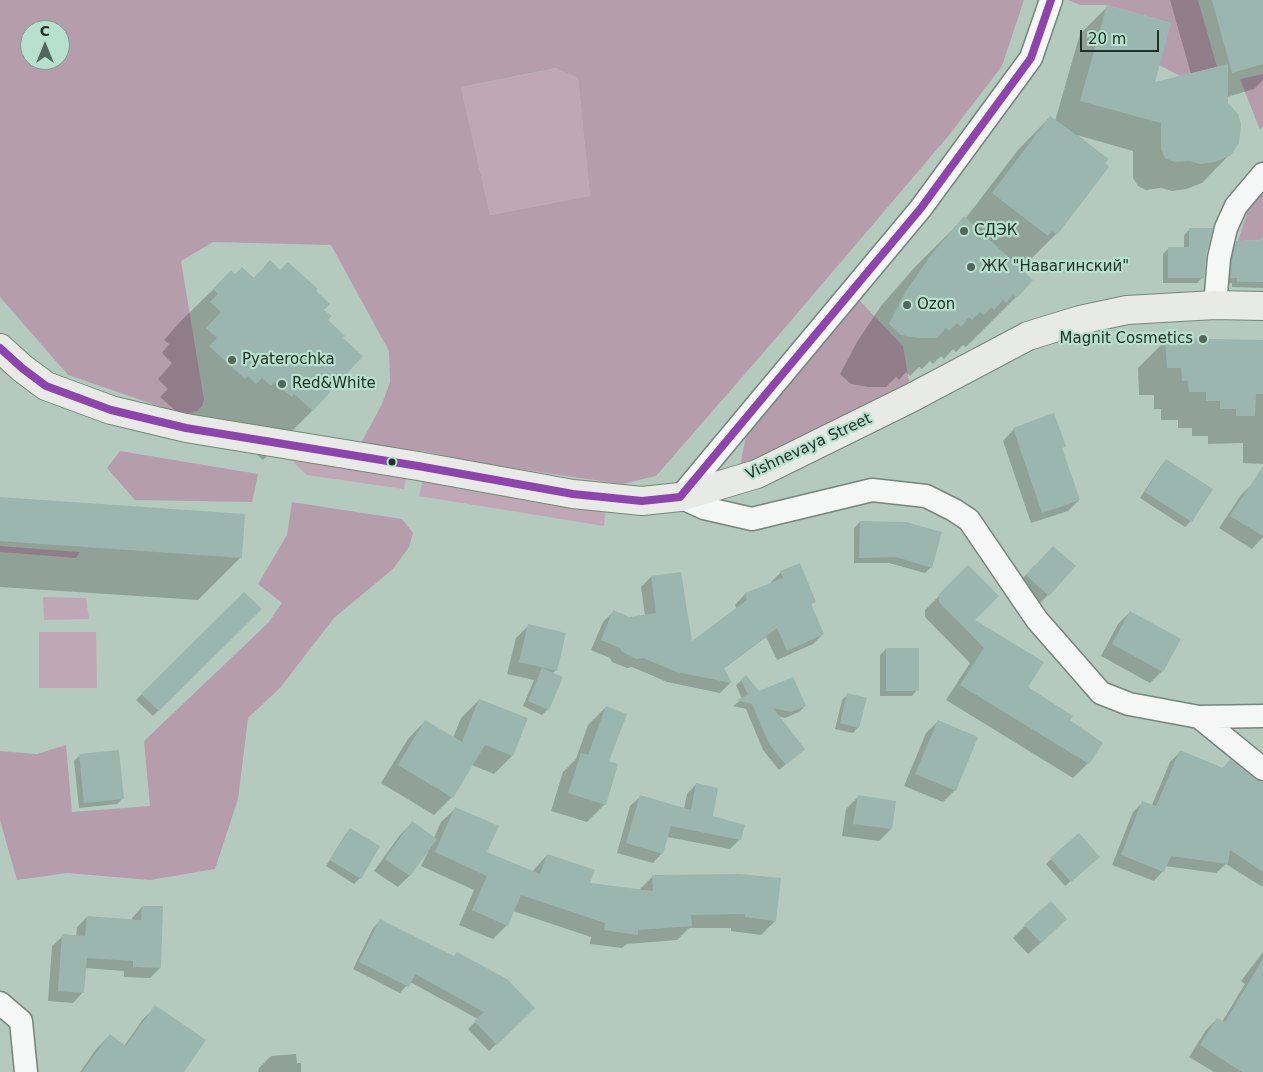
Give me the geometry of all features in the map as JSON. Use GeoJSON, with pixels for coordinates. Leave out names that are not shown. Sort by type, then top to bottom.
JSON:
{"type":"FeatureCollection","features":[{"type":"Feature","properties":{"kind":"street"},"geometry":{"type":"LineString","coordinates":[[1051,0],[1031,58],[921,208],[680,496],[704,508],[752,519],[872,490],[926,496],[969,520],[1037,620],[1101,693],[1129,704],[1199,717],[1263,716]]}},
{"type":"Feature","properties":{"kind":"street"},"geometry":{"type":"LineString","coordinates":[[1215,306],[1219,258],[1226,228],[1236,206],[1263,174]]}},
{"type":"Feature","properties":{"kind":"street","name":"Vishnevaya Street"},"geometry":{"type":"LineString","coordinates":[[0,348],[46,386],[111,410],[186,428],[418,466],[573,494],[642,501],[680,496],[756,474],[910,398],[1028,336],[1080,320],[1127,310],[1263,306]]}},
{"type":"Feature","properties":{"kind":"street"},"geometry":{"type":"LineString","coordinates":[[1199,717],[1263,769]]}},
{"type":"Feature","properties":{"kind":"street"},"geometry":{"type":"LineString","coordinates":[[0,1003],[22,1021],[26,1072]]}},
{"type":"Feature","properties":{"kind":"shaded area"},"geometry":{"type":"Polygon","coordinates":[[[0,0],[1024,0],[1002,66],[950,134],[656,476],[622,484],[484,464],[423,451],[359,447],[382,404],[390,382],[389,351],[331,245],[213,242],[181,261],[204,400],[202,406],[197,411],[190,413],[176,412],[68,375],[0,297],[0,0]],[[556,68],[461,87],[490,215],[590,196],[578,78],[556,68]]]}},
{"type":"Feature","properties":{"kind":"shaded area"},"geometry":{"type":"Polygon","coordinates":[[[1068,0],[1198,0],[1217,67],[1180,76],[1159,65],[1171,23],[1107,5],[1080,5],[1068,0]]]}},
{"type":"Feature","properties":{"kind":"shaded area"},"geometry":{"type":"Polygon","coordinates":[[[557,68],[578,78],[590,196],[490,215],[461,87],[557,68]]]}},
{"type":"Feature","properties":{"kind":"shaded area"},"geometry":{"type":"Polygon","coordinates":[[[1263,74],[1263,126],[1260,130],[1240,79],[1263,74]]]}},
{"type":"Feature","properties":{"kind":"shaded area"},"geometry":{"type":"Polygon","coordinates":[[[1263,190],[1263,238],[1260,240],[1238,241],[1248,210],[1263,190]]]}},
{"type":"Feature","properties":{"kind":"shaded area"},"geometry":{"type":"Polygon","coordinates":[[[858,299],[903,346],[910,387],[739,470],[746,437],[858,299]]]}},
{"type":"Feature","properties":{"kind":"shaded area"},"geometry":{"type":"Polygon","coordinates":[[[120,451],[258,474],[252,502],[135,500],[107,468],[120,451]]]}},
{"type":"Feature","properties":{"kind":"shaded area"},"geometry":{"type":"Polygon","coordinates":[[[297,453],[407,471],[404,489],[307,475],[294,463],[297,453]]]}},
{"type":"Feature","properties":{"kind":"shaded area"},"geometry":{"type":"Polygon","coordinates":[[[424,475],[606,507],[604,526],[419,496],[424,475]]]}},
{"type":"Feature","properties":{"kind":"shaded area"},"geometry":{"type":"Polygon","coordinates":[[[292,502],[402,519],[413,533],[409,547],[393,569],[334,618],[280,688],[248,718],[238,799],[215,869],[150,880],[67,873],[17,880],[0,820],[0,751],[37,754],[66,745],[72,812],[150,806],[144,741],[268,623],[282,603],[258,584],[287,535],[292,502]]]}},
{"type":"Feature","properties":{"kind":"shaded area"},"geometry":{"type":"Polygon","coordinates":[[[0,546],[80,552],[76,558],[0,552],[0,546]]]}},
{"type":"Feature","properties":{"kind":"shaded area"},"geometry":{"type":"Polygon","coordinates":[[[43,597],[86,598],[89,619],[44,620],[43,597]]]}},
{"type":"Feature","properties":{"kind":"shaded area"},"geometry":{"type":"Polygon","coordinates":[[[39,632],[96,632],[97,688],[39,688],[39,632]]]}},
{"type":"Feature","properties":{"kind":"building"},"geometry":{"type":"Polygon","coordinates":[[[1212,0],[1263,0],[1263,64],[1232,73],[1212,0]]]}},
{"type":"Feature","properties":{"kind":"building"},"geometry":{"type":"Polygon","coordinates":[[[1107,5],[1171,23],[1155,82],[1228,64],[1228,103],[1238,114],[1241,124],[1239,143],[1231,155],[1215,162],[1200,164],[1190,161],[1175,162],[1165,158],[1161,149],[1161,123],[1080,101],[1107,5]]]}},
{"type":"Feature","properties":{"kind":"building"},"geometry":{"type":"Polygon","coordinates":[[[1050,116],[1109,159],[1105,163],[1109,167],[1057,235],[1052,231],[1048,236],[992,193],[1050,116]]]}},
{"type":"Feature","properties":{"kind":"building","name":"ЖК \"Навагинский\""},"geometry":{"type":"Polygon","coordinates":[[[964,216],[1033,280],[1017,298],[1013,295],[1006,303],[1003,300],[994,310],[991,307],[984,315],[980,312],[972,320],[969,317],[961,327],[957,323],[949,331],[946,328],[937,338],[901,335],[889,324],[906,291],[931,255],[964,216]]]}},
{"type":"Feature","properties":{"kind":"building"},"geometry":{"type":"Polygon","coordinates":[[[1189,228],[1213,228],[1206,255],[1204,278],[1168,278],[1168,247],[1189,247],[1189,228]]]}},
{"type":"Feature","properties":{"kind":"building"},"geometry":{"type":"Polygon","coordinates":[[[1263,240],[1263,282],[1237,282],[1237,278],[1230,278],[1236,241],[1263,240]]]}},
{"type":"Feature","properties":{"kind":"building"},"geometry":{"type":"Polygon","coordinates":[[[270,260],[280,270],[288,262],[318,289],[316,291],[330,304],[324,310],[332,316],[328,320],[345,336],[343,338],[363,356],[313,411],[294,394],[292,397],[274,382],[271,386],[262,378],[256,384],[248,376],[245,379],[209,346],[217,338],[206,328],[221,312],[210,302],[218,294],[213,289],[231,270],[235,274],[242,267],[254,278],[270,260]]]}},
{"type":"Feature","properties":{"kind":"building"},"geometry":{"type":"Polygon","coordinates":[[[1165,338],[1263,340],[1263,394],[1256,394],[1255,416],[1236,416],[1236,409],[1220,409],[1220,401],[1206,401],[1206,392],[1189,392],[1188,381],[1182,381],[1181,368],[1167,368],[1165,338]]]}},
{"type":"Feature","properties":{"kind":"building"},"geometry":{"type":"Polygon","coordinates":[[[1054,413],[1066,446],[1062,448],[1080,500],[1042,513],[1013,428],[1054,413]]]}},
{"type":"Feature","properties":{"kind":"building"},"geometry":{"type":"Polygon","coordinates":[[[1166,459],[1213,489],[1192,522],[1145,492],[1166,459]]]}},
{"type":"Feature","properties":{"kind":"building"},"geometry":{"type":"Polygon","coordinates":[[[1263,466],[1263,536],[1230,516],[1263,466]]]}},
{"type":"Feature","properties":{"kind":"building"},"geometry":{"type":"Polygon","coordinates":[[[0,497],[245,514],[242,558],[0,541],[0,497]]]}},
{"type":"Feature","properties":{"kind":"building"},"geometry":{"type":"Polygon","coordinates":[[[860,521],[906,522],[942,532],[932,568],[896,557],[859,558],[860,521]]]}},
{"type":"Feature","properties":{"kind":"building"},"geometry":{"type":"Polygon","coordinates":[[[1053,546],[1076,566],[1049,596],[1026,575],[1053,546]]]}},
{"type":"Feature","properties":{"kind":"building"},"geometry":{"type":"Polygon","coordinates":[[[800,563],[816,602],[811,604],[824,634],[787,651],[777,628],[724,668],[732,683],[677,672],[643,658],[637,659],[622,652],[620,648],[601,640],[613,610],[629,617],[656,613],[651,576],[681,572],[692,641],[747,600],[745,593],[783,578],[780,571],[800,563]]]}},
{"type":"Feature","properties":{"kind":"building"},"geometry":{"type":"Polygon","coordinates":[[[968,565],[999,596],[975,620],[1044,662],[1028,687],[1073,716],[1070,720],[1103,743],[1089,764],[960,685],[984,648],[939,602],[939,594],[968,565]]]}},
{"type":"Feature","properties":{"kind":"building"},"geometry":{"type":"Polygon","coordinates":[[[244,592],[262,609],[159,711],[141,694],[244,592]]]}},
{"type":"Feature","properties":{"kind":"building"},"geometry":{"type":"Polygon","coordinates":[[[1130,611],[1181,639],[1163,672],[1112,644],[1130,611]]]}},
{"type":"Feature","properties":{"kind":"building"},"geometry":{"type":"Polygon","coordinates":[[[528,624],[566,633],[557,671],[519,662],[528,624]]]}},
{"type":"Feature","properties":{"kind":"building"},"geometry":{"type":"Polygon","coordinates":[[[886,648],[919,648],[919,691],[886,691],[886,648]]]}},
{"type":"Feature","properties":{"kind":"building"},"geometry":{"type":"Polygon","coordinates":[[[542,668],[563,677],[549,710],[528,701],[542,668]]]}},
{"type":"Feature","properties":{"kind":"building"},"geometry":{"type":"Polygon","coordinates":[[[746,675],[759,691],[793,677],[806,706],[791,712],[773,708],[805,749],[786,765],[769,744],[752,704],[737,700],[748,695],[741,679],[746,675]]]}},
{"type":"Feature","properties":{"kind":"building"},"geometry":{"type":"Polygon","coordinates":[[[847,693],[867,698],[859,728],[840,723],[847,693]]]}},
{"type":"Feature","properties":{"kind":"building"},"geometry":{"type":"Polygon","coordinates":[[[479,699],[528,718],[513,756],[485,745],[453,798],[398,765],[425,720],[462,742],[479,699]]]}},
{"type":"Feature","properties":{"kind":"building"},"geometry":{"type":"Polygon","coordinates":[[[606,706],[627,714],[609,761],[618,764],[606,805],[568,793],[581,753],[588,755],[606,706]]]}},
{"type":"Feature","properties":{"kind":"building"},"geometry":{"type":"Polygon","coordinates":[[[938,720],[978,737],[956,791],[915,774],[938,720]]]}},
{"type":"Feature","properties":{"kind":"building"},"geometry":{"type":"Polygon","coordinates":[[[119,750],[124,799],[84,803],[79,754],[119,750]]]}},
{"type":"Feature","properties":{"kind":"building"},"geometry":{"type":"Polygon","coordinates":[[[1180,750],[1223,768],[1230,759],[1263,783],[1263,872],[1230,850],[1228,864],[1171,856],[1164,872],[1121,855],[1142,801],[1156,806],[1180,750]]]}},
{"type":"Feature","properties":{"kind":"building"},"geometry":{"type":"Polygon","coordinates":[[[696,783],[718,788],[713,816],[745,825],[741,840],[671,826],[663,854],[626,843],[640,795],[691,810],[696,783]]]}},
{"type":"Feature","properties":{"kind":"building"},"geometry":{"type":"Polygon","coordinates":[[[858,795],[896,801],[892,829],[853,824],[858,795]]]}},
{"type":"Feature","properties":{"kind":"building"},"geometry":{"type":"Polygon","coordinates":[[[455,807],[499,826],[487,852],[540,874],[547,854],[595,870],[590,883],[653,891],[652,875],[740,874],[781,878],[776,921],[745,917],[745,914],[691,915],[692,926],[638,930],[638,935],[604,930],[605,923],[521,895],[508,926],[472,910],[487,876],[435,852],[455,807]]]}},
{"type":"Feature","properties":{"kind":"building"},"geometry":{"type":"Polygon","coordinates":[[[412,821],[437,839],[410,876],[385,859],[412,821]]]}},
{"type":"Feature","properties":{"kind":"building"},"geometry":{"type":"Polygon","coordinates":[[[350,828],[380,846],[361,879],[330,860],[350,828]]]}},
{"type":"Feature","properties":{"kind":"building"},"geometry":{"type":"Polygon","coordinates":[[[1079,833],[1100,857],[1071,882],[1050,858],[1079,833]]]}},
{"type":"Feature","properties":{"kind":"building"},"geometry":{"type":"Polygon","coordinates":[[[1051,901],[1067,919],[1041,943],[1024,925],[1051,901]]]}},
{"type":"Feature","properties":{"kind":"building"},"geometry":{"type":"Polygon","coordinates":[[[142,906],[163,906],[161,968],[133,967],[133,961],[87,958],[84,993],[58,991],[62,934],[85,936],[87,916],[141,920],[142,906]]]}},
{"type":"Feature","properties":{"kind":"building"},"geometry":{"type":"Polygon","coordinates":[[[380,919],[454,956],[457,952],[507,979],[535,1008],[497,1045],[474,1021],[484,1012],[415,974],[409,987],[359,962],[380,919]]]}},
{"type":"Feature","properties":{"kind":"building"},"geometry":{"type":"Polygon","coordinates":[[[1263,959],[1263,1072],[1242,1072],[1200,1045],[1217,1018],[1225,1022],[1263,959]]]}},
{"type":"Feature","properties":{"kind":"building"},"geometry":{"type":"Polygon","coordinates":[[[155,1005],[206,1040],[184,1072],[82,1072],[110,1034],[126,1046],[155,1005]]]}},
{"type":"Feature","properties":{"kind":"transit line"},"geometry":{"type":"LineString","coordinates":[[0,348],[46,386],[111,410],[186,428],[418,466],[573,494],[642,501],[680,497],[921,208],[1031,58],[1051,0]]}},
{"type":"Feature","properties":{"kind":"place","name":"СДЭК"},"geometry":{"type":"Point","coordinates":[964,231]}},
{"type":"Feature","properties":{"kind":"place","name":"ЖК \"Навагинский\""},"geometry":{"type":"Point","coordinates":[971,267]}},
{"type":"Feature","properties":{"kind":"place","name":"Ozon"},"geometry":{"type":"Point","coordinates":[907,305]}},
{"type":"Feature","properties":{"kind":"place","name":"Magnit Cosmetics"},"geometry":{"type":"Point","coordinates":[1203,339]}},
{"type":"Feature","properties":{"kind":"place","name":"Pyaterochka"},"geometry":{"type":"Point","coordinates":[232,360]}},
{"type":"Feature","properties":{"kind":"place","name":"Red&White"},"geometry":{"type":"Point","coordinates":[282,384]}}]}
